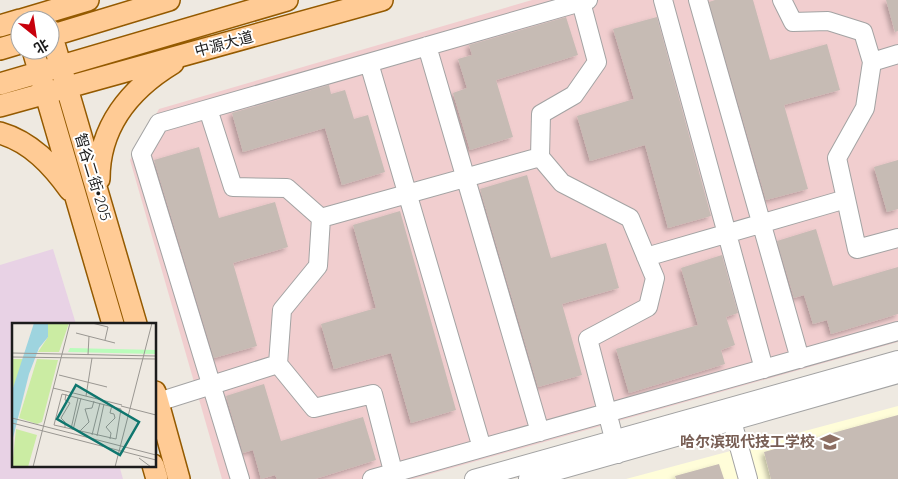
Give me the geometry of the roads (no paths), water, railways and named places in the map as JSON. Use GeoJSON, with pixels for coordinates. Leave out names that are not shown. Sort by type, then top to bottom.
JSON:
{"type":"FeatureCollection","features":[{"type":"Feature","properties":{"kind":"main road"},"geometry":{"type":"LineString","coordinates":[[60,15],[88,0]]}},
{"type":"Feature","properties":{"kind":"main road"},"geometry":{"type":"LineString","coordinates":[[60,20],[169,0]]}},
{"type":"Feature","properties":{"kind":"main road","name":"中源大道"},"geometry":{"type":"LineString","coordinates":[[0,84],[42,83],[287,0]]}},
{"type":"Feature","properties":{"kind":"main road","name":"中源大道"},"geometry":{"type":"LineString","coordinates":[[63,76],[190,53],[382,0]]}},
{"type":"Feature","properties":{"kind":"main road"},"geometry":{"type":"LineString","coordinates":[[98,194],[100,154],[116,116],[139,87],[190,53]]}},
{"type":"Feature","properties":{"kind":"main road","name":"智谷二街•205"},"geometry":{"type":"LineString","coordinates":[[36,60],[113,323]]}},
{"type":"Feature","properties":{"kind":"main road","name":"智谷二街•205"},"geometry":{"type":"LineString","coordinates":[[59,60],[136,323]]}},
{"type":"Feature","properties":{"kind":"main road"},"geometry":{"type":"LineString","coordinates":[[0,106],[42,83]]}},
{"type":"Feature","properties":{"kind":"main road"},"geometry":{"type":"LineString","coordinates":[[0,133],[21,142],[43,158],[54,169],[78,202]]}},
{"type":"Feature","properties":{"kind":"main road"},"geometry":{"type":"LineString","coordinates":[[156,397],[179,479]]}},
{"type":"Feature","properties":{"kind":"main road"},"geometry":{"type":"LineString","coordinates":[[153,466],[157,479]]}},
{"type":"Feature","properties":{"kind":"street"},"geometry":{"type":"LineString","coordinates":[[663,0],[764,369]]}},
{"type":"Feature","properties":{"kind":"street"},"geometry":{"type":"LineString","coordinates":[[698,0],[800,359]]}},
{"type":"Feature","properties":{"kind":"street"},"geometry":{"type":"LineString","coordinates":[[782,0],[793,22],[828,21],[863,32],[872,62],[866,108],[836,158],[857,249],[898,238]]}},
{"type":"Feature","properties":{"kind":"street"},"geometry":{"type":"LineString","coordinates":[[240,479],[141,154],[159,123],[584,1],[596,62],[574,96],[541,114],[540,157],[562,183],[630,218],[655,278],[648,307],[588,339],[616,447]]}},
{"type":"Feature","properties":{"kind":"street"},"geometry":{"type":"LineString","coordinates":[[427,46],[540,432]]}},
{"type":"Feature","properties":{"kind":"street"},"geometry":{"type":"LineString","coordinates":[[872,62],[898,54]]}},
{"type":"Feature","properties":{"kind":"street"},"geometry":{"type":"LineString","coordinates":[[369,63],[482,448]]}},
{"type":"Feature","properties":{"kind":"street"},"geometry":{"type":"LineString","coordinates":[[208,109],[233,187],[287,188],[321,218]]}},
{"type":"Feature","properties":{"kind":"street"},"geometry":{"type":"LineString","coordinates":[[321,218],[540,157]]}},
{"type":"Feature","properties":{"kind":"street"},"geometry":{"type":"LineString","coordinates":[[646,257],[846,199]]}},
{"type":"Feature","properties":{"kind":"street"},"geometry":{"type":"LineString","coordinates":[[321,218],[318,266],[282,310],[278,364],[314,408],[373,394],[394,476]]}},
{"type":"Feature","properties":{"kind":"street"},"geometry":{"type":"LineString","coordinates":[[372,479],[394,476],[482,448],[898,331]]}},
{"type":"Feature","properties":{"kind":"street"},"geometry":{"type":"LineString","coordinates":[[528,479],[616,447],[898,360]]}},
{"type":"Feature","properties":{"kind":"street"},"geometry":{"type":"LineString","coordinates":[[156,397],[211,385],[278,364]]}},
{"type":"Feature","properties":{"kind":"street"},"geometry":{"type":"LineString","coordinates":[[474,479],[732,421],[898,374]]}},
{"type":"Feature","properties":{"kind":"street"},"geometry":{"type":"LineString","coordinates":[[732,421],[748,479]]}},
{"type":"Feature","properties":{"kind":"place","name":"哈尔滨现代技工学校"},"geometry":{"type":"Point","coordinates":[830,442]}}]}
